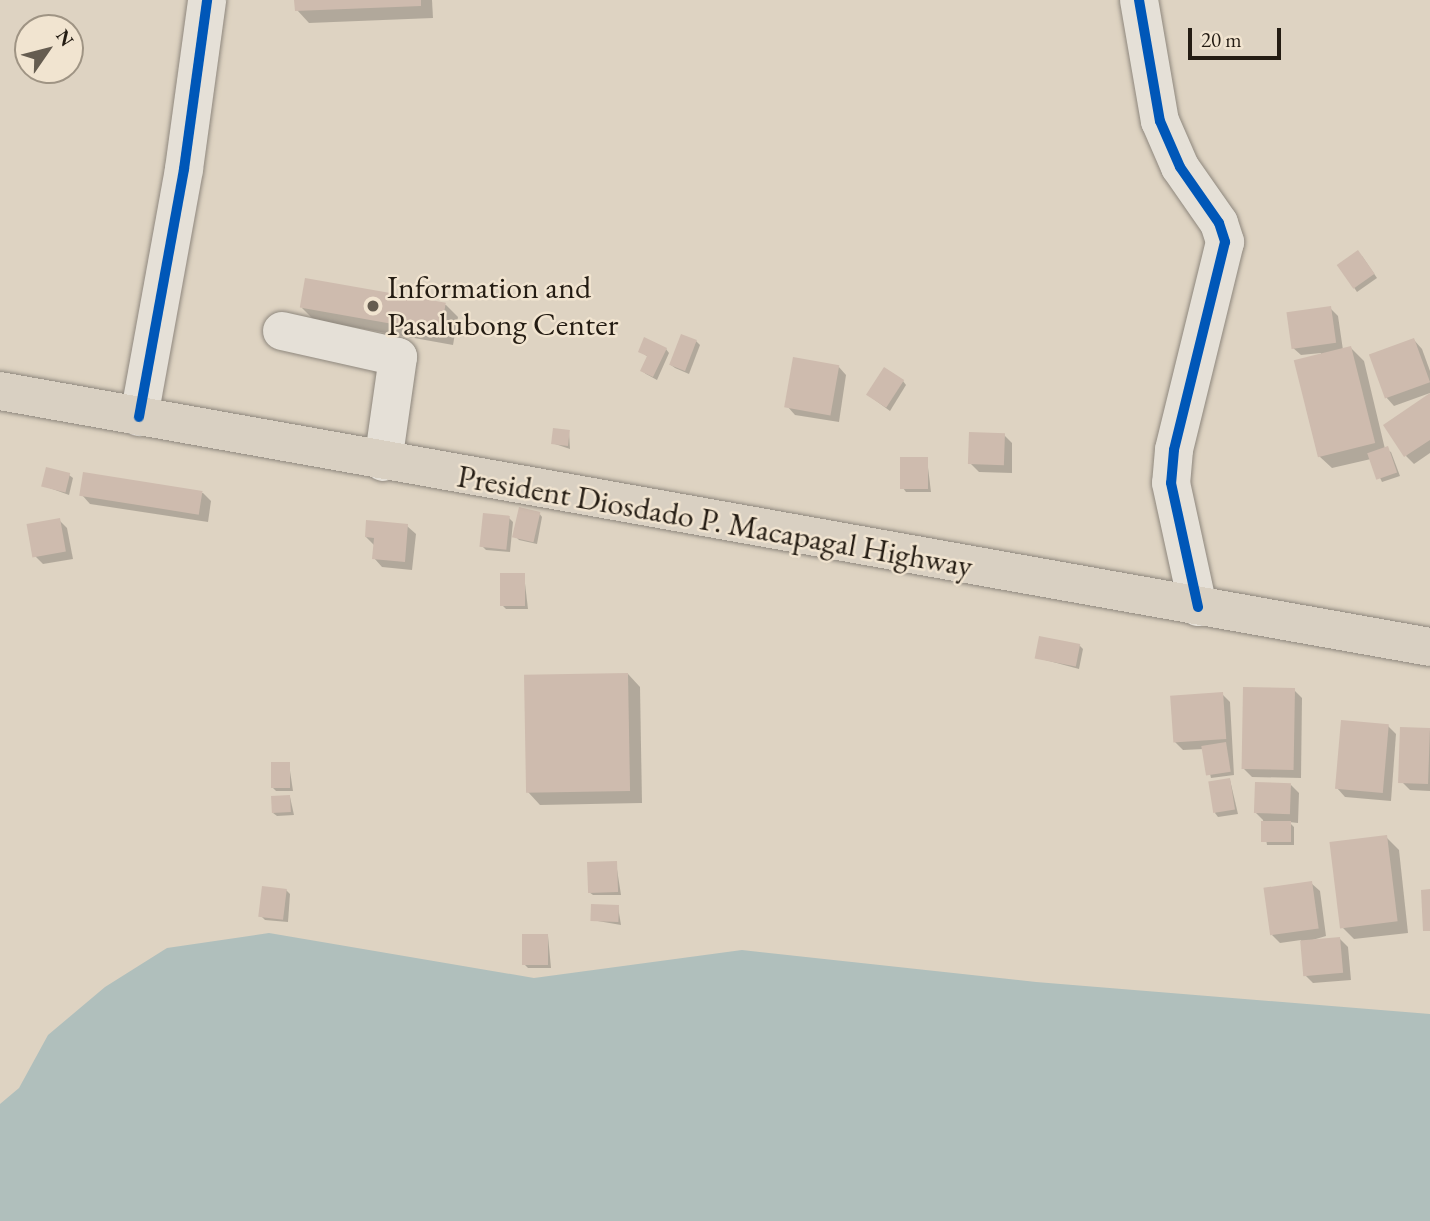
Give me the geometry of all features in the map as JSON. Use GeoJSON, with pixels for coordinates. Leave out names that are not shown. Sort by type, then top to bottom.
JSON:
{"type":"FeatureCollection","features":[{"type":"Feature","properties":{"kind":"highway","name":"President Diosdado P. Macapagal Highway"},"geometry":{"type":"LineString","coordinates":[[0,391],[383,462],[1430,647]]}},
{"type":"Feature","properties":{"kind":"street"},"geometry":{"type":"LineString","coordinates":[[139,417],[184,169],[207,0]]}},
{"type":"Feature","properties":{"kind":"street"},"geometry":{"type":"LineString","coordinates":[[1139,0],[1160,121],[1180,167],[1219,223],[1225,242],[1174,450],[1171,483],[1198,607]]}},
{"type":"Feature","properties":{"kind":"street"},"geometry":{"type":"LineString","coordinates":[[282,331],[398,356],[383,462]]}},
{"type":"Feature","properties":{"kind":"shaded area"},"geometry":{"type":"Polygon","coordinates":[[[269,933],[534,978],[742,950],[1036,982],[1430,1014],[1430,1221],[0,1221],[0,1104],[19,1088],[48,1035],[105,987],[167,948],[269,933]]]}},
{"type":"Feature","properties":{"kind":"building"},"geometry":{"type":"Polygon","coordinates":[[[294,0],[421,0],[421,6],[295,11],[294,0]]]}},
{"type":"Feature","properties":{"kind":"building"},"geometry":{"type":"Polygon","coordinates":[[[1358,250],[1375,274],[1353,289],[1337,265],[1358,250]]]}},
{"type":"Feature","properties":{"kind":"building","name":"Information and Pasalubong Center"},"geometry":{"type":"Polygon","coordinates":[[[305,278],[446,303],[441,332],[300,308],[305,278]]]}},
{"type":"Feature","properties":{"kind":"building"},"geometry":{"type":"Polygon","coordinates":[[[1331,306],[1336,343],[1292,349],[1286,312],[1331,306]]]}},
{"type":"Feature","properties":{"kind":"building"},"geometry":{"type":"Polygon","coordinates":[[[681,334],[697,340],[685,371],[669,365],[681,334]]]}},
{"type":"Feature","properties":{"kind":"building"},"geometry":{"type":"Polygon","coordinates":[[[644,337],[667,348],[653,377],[640,371],[647,356],[638,352],[644,337]]]}},
{"type":"Feature","properties":{"kind":"building"},"geometry":{"type":"Polygon","coordinates":[[[1414,338],[1430,382],[1385,399],[1369,354],[1414,338]]]}},
{"type":"Feature","properties":{"kind":"building"},"geometry":{"type":"Polygon","coordinates":[[[1351,346],[1375,443],[1318,457],[1294,360],[1351,346]]]}},
{"type":"Feature","properties":{"kind":"building"},"geometry":{"type":"Polygon","coordinates":[[[793,357],[839,365],[830,415],[784,407],[793,357]]]}},
{"type":"Feature","properties":{"kind":"building"},"geometry":{"type":"Polygon","coordinates":[[[884,367],[904,380],[886,408],[866,395],[884,367]]]}},
{"type":"Feature","properties":{"kind":"building"},"geometry":{"type":"Polygon","coordinates":[[[1430,393],[1430,440],[1404,457],[1383,425],[1430,393]]]}},
{"type":"Feature","properties":{"kind":"building"},"geometry":{"type":"Polygon","coordinates":[[[553,428],[570,430],[568,446],[551,444],[553,428]]]}},
{"type":"Feature","properties":{"kind":"building"},"geometry":{"type":"Polygon","coordinates":[[[969,432],[1005,433],[1004,465],[968,464],[969,432]]]}},
{"type":"Feature","properties":{"kind":"building"},"geometry":{"type":"Polygon","coordinates":[[[1388,446],[1397,472],[1376,480],[1367,453],[1388,446]]]}},
{"type":"Feature","properties":{"kind":"building"},"geometry":{"type":"Polygon","coordinates":[[[900,457],[928,457],[928,489],[900,489],[900,457]]]}},
{"type":"Feature","properties":{"kind":"building"},"geometry":{"type":"Polygon","coordinates":[[[46,467],[70,473],[65,492],[41,486],[46,467]]]}},
{"type":"Feature","properties":{"kind":"building"},"geometry":{"type":"Polygon","coordinates":[[[83,472],[203,491],[199,515],[79,496],[83,472]]]}},
{"type":"Feature","properties":{"kind":"building"},"geometry":{"type":"Polygon","coordinates":[[[519,507],[540,512],[533,542],[512,537],[519,507]]]}},
{"type":"Feature","properties":{"kind":"building"},"geometry":{"type":"Polygon","coordinates":[[[483,513],[510,516],[506,550],[479,547],[483,513]]]}},
{"type":"Feature","properties":{"kind":"building"},"geometry":{"type":"Polygon","coordinates":[[[60,518],[66,551],[32,557],[27,524],[60,518]]]}},
{"type":"Feature","properties":{"kind":"building"},"geometry":{"type":"Polygon","coordinates":[[[366,520],[408,524],[405,562],[372,559],[374,538],[365,537],[366,520]]]}},
{"type":"Feature","properties":{"kind":"building"},"geometry":{"type":"Polygon","coordinates":[[[500,573],[525,573],[525,606],[500,606],[500,573]]]}},
{"type":"Feature","properties":{"kind":"building"},"geometry":{"type":"Polygon","coordinates":[[[1039,636],[1080,644],[1076,667],[1035,659],[1039,636]]]}},
{"type":"Feature","properties":{"kind":"building"},"geometry":{"type":"Polygon","coordinates":[[[628,673],[630,791],[526,793],[524,675],[628,673]]]}},
{"type":"Feature","properties":{"kind":"building"},"geometry":{"type":"Polygon","coordinates":[[[1243,687],[1295,688],[1294,770],[1242,769],[1243,687]]]}},
{"type":"Feature","properties":{"kind":"building"},"geometry":{"type":"Polygon","coordinates":[[[1223,692],[1226,739],[1173,743],[1170,696],[1223,692]]]}},
{"type":"Feature","properties":{"kind":"building"},"geometry":{"type":"Polygon","coordinates":[[[1341,720],[1389,724],[1383,793],[1335,789],[1341,720]]]}},
{"type":"Feature","properties":{"kind":"building"},"geometry":{"type":"Polygon","coordinates":[[[1400,727],[1430,728],[1428,784],[1398,783],[1400,727]]]}},
{"type":"Feature","properties":{"kind":"building"},"geometry":{"type":"Polygon","coordinates":[[[1226,742],[1231,772],[1206,776],[1201,746],[1226,742]]]}},
{"type":"Feature","properties":{"kind":"building"},"geometry":{"type":"Polygon","coordinates":[[[271,762],[290,762],[290,788],[271,788],[271,762]]]}},
{"type":"Feature","properties":{"kind":"building"},"geometry":{"type":"Polygon","coordinates":[[[1230,778],[1235,810],[1213,813],[1208,781],[1230,778]]]}},
{"type":"Feature","properties":{"kind":"building"},"geometry":{"type":"Polygon","coordinates":[[[1255,782],[1291,783],[1290,814],[1254,813],[1255,782]]]}},
{"type":"Feature","properties":{"kind":"building"},"geometry":{"type":"Polygon","coordinates":[[[290,795],[291,812],[272,813],[271,796],[290,795]]]}},
{"type":"Feature","properties":{"kind":"building"},"geometry":{"type":"Polygon","coordinates":[[[1261,821],[1291,821],[1291,842],[1261,842],[1261,821]]]}},
{"type":"Feature","properties":{"kind":"building"},"geometry":{"type":"Polygon","coordinates":[[[1387,835],[1398,921],[1340,928],[1329,842],[1387,835]]]}},
{"type":"Feature","properties":{"kind":"building"},"geometry":{"type":"Polygon","coordinates":[[[617,861],[618,892],[588,893],[587,862],[617,861]]]}},
{"type":"Feature","properties":{"kind":"building"},"geometry":{"type":"Polygon","coordinates":[[[1312,881],[1319,929],[1270,935],[1263,888],[1312,881]]]}},
{"type":"Feature","properties":{"kind":"building"},"geometry":{"type":"Polygon","coordinates":[[[262,886],[287,889],[283,920],[258,917],[262,886]]]}},
{"type":"Feature","properties":{"kind":"building"},"geometry":{"type":"Polygon","coordinates":[[[1430,889],[1430,931],[1423,931],[1421,890],[1430,889]]]}},
{"type":"Feature","properties":{"kind":"building"},"geometry":{"type":"Polygon","coordinates":[[[591,904],[619,905],[618,922],[590,921],[591,904]]]}},
{"type":"Feature","properties":{"kind":"building"},"geometry":{"type":"Polygon","coordinates":[[[522,934],[548,934],[548,965],[522,965],[522,934]]]}},
{"type":"Feature","properties":{"kind":"building"},"geometry":{"type":"Polygon","coordinates":[[[1340,937],[1343,973],[1303,976],[1300,940],[1340,937]]]}},
{"type":"Feature","properties":{"kind":"cycle path"},"geometry":{"type":"LineString","coordinates":[[139,417],[184,169],[207,0]]}},
{"type":"Feature","properties":{"kind":"cycle path"},"geometry":{"type":"LineString","coordinates":[[1139,0],[1160,121],[1180,167],[1219,223],[1225,242],[1174,450],[1171,483],[1198,607]]}},
{"type":"Feature","properties":{"kind":"place","name":"Information and Pasalubong Center"},"geometry":{"type":"Point","coordinates":[373,306]}}]}
